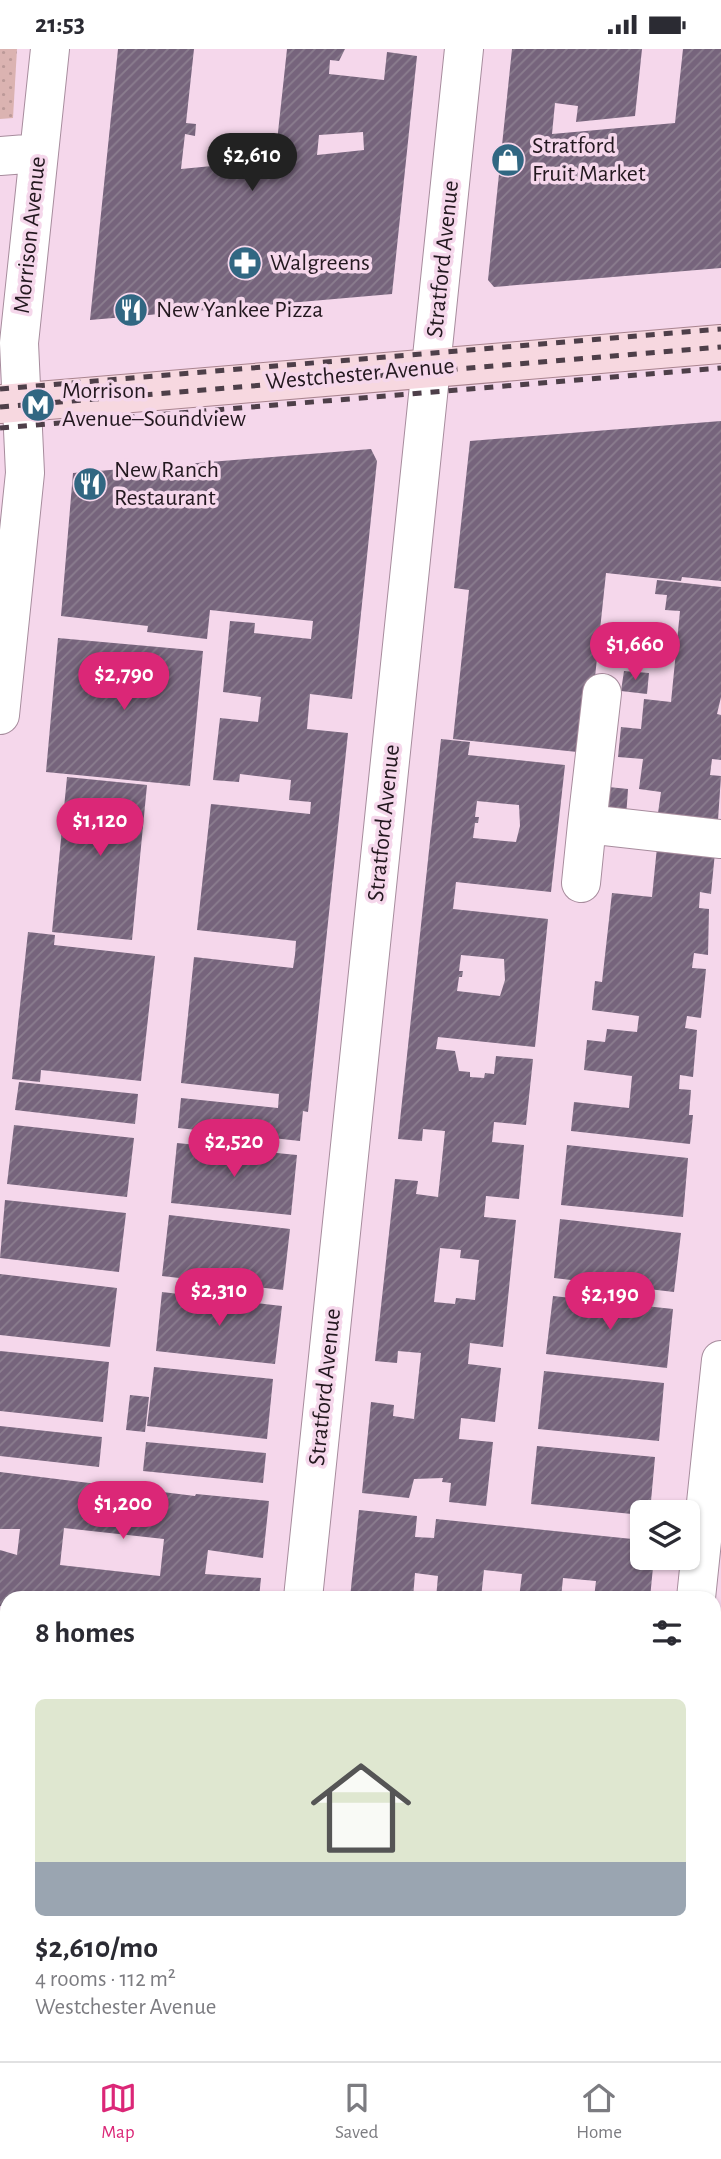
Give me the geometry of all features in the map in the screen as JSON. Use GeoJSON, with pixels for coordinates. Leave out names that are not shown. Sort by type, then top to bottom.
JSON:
{"type":"FeatureCollection","features":[{"type":"Feature","properties":{"kind":"main road","name":"Westchester Avenue"},"geometry":{"type":"LineString","coordinates":[[11,403],[721,344]]}},
{"type":"Feature","properties":{"kind":"street","name":"Morrison Avenue"},"geometry":{"type":"LineString","coordinates":[[0,715],[25,473],[11,403],[50,49]]}},
{"type":"Feature","properties":{"kind":"street","name":"Stratford Avenue"},"geometry":{"type":"LineString","coordinates":[[304,1591],[464,49]]}},
{"type":"Feature","properties":{"kind":"street"},"geometry":{"type":"LineString","coordinates":[[0,156],[39,153]]}},
{"type":"Feature","properties":{"kind":"street"},"geometry":{"type":"LineString","coordinates":[[580,883],[602,693]]}},
{"type":"Feature","properties":{"kind":"street"},"geometry":{"type":"LineString","coordinates":[[587,824],[721,839]]}},
{"type":"Feature","properties":{"kind":"street"},"geometry":{"type":"LineString","coordinates":[[697,1591],[721,1360]]}},
{"type":"Feature","properties":{"kind":"shaded area"},"geometry":{"type":"Polygon","coordinates":[[[0,49],[17,49],[13,118],[0,119],[0,49]]]}},
{"type":"Feature","properties":{"kind":"building"},"geometry":{"type":"Polygon","coordinates":[[[118,49],[194,49],[186,123],[196,124],[195,136],[185,134],[181,169],[275,160],[287,49],[345,49],[339,61],[330,60],[329,74],[384,80],[387,52],[417,56],[392,294],[90,320],[118,49]],[[363,132],[319,135],[317,155],[364,150],[363,132]]]}},
{"type":"Feature","properties":{"kind":"building"},"geometry":{"type":"Polygon","coordinates":[[[512,49],[642,49],[635,116],[576,122],[578,106],[555,103],[552,134],[675,123],[683,49],[721,49],[721,268],[494,287],[488,280],[512,49]]]}},
{"type":"Feature","properties":{"kind":"building"},"geometry":{"type":"Polygon","coordinates":[[[721,421],[721,581],[682,577],[681,581],[606,573],[587,753],[453,739],[469,590],[454,588],[470,441],[721,421]]]}},
{"type":"Feature","properties":{"kind":"building"},"geometry":{"type":"Polygon","coordinates":[[[371,449],[377,461],[352,699],[310,694],[307,729],[348,733],[308,1112],[303,1111],[300,1141],[178,1128],[181,1098],[278,1108],[279,1094],[181,1083],[194,957],[293,968],[295,955],[296,941],[197,930],[211,804],[310,814],[311,802],[289,800],[291,780],[240,774],[239,782],[213,780],[220,718],[258,722],[261,697],[223,692],[230,621],[255,623],[254,633],[311,639],[313,621],[210,610],[207,639],[147,632],[148,626],[61,616],[73,473],[371,449]]]}},
{"type":"Feature","properties":{"kind":"building"},"geometry":{"type":"Polygon","coordinates":[[[657,580],[721,587],[721,697],[717,714],[721,715],[721,760],[712,759],[710,775],[721,776],[718,820],[657,820],[661,792],[639,789],[643,759],[618,757],[621,727],[641,729],[644,699],[671,702],[680,611],[665,610],[667,595],[655,594],[657,580]]]}},
{"type":"Feature","properties":{"kind":"building"},"geometry":{"type":"Polygon","coordinates":[[[58,638],[203,651],[190,786],[46,772],[58,638]]]}},
{"type":"Feature","properties":{"kind":"building"},"geometry":{"type":"Polygon","coordinates":[[[624,671],[649,673],[647,694],[621,691],[624,671]]]}},
{"type":"Feature","properties":{"kind":"building"},"geometry":{"type":"Polygon","coordinates":[[[441,739],[470,742],[468,755],[565,765],[551,892],[456,882],[453,909],[548,919],[535,1047],[438,1037],[436,1049],[455,1051],[459,1071],[470,1072],[470,1077],[484,1078],[485,1073],[494,1074],[496,1056],[533,1059],[526,1125],[494,1122],[492,1142],[524,1145],[519,1199],[486,1196],[484,1217],[516,1220],[503,1347],[470,1343],[468,1364],[501,1368],[495,1422],[461,1418],[459,1439],[493,1442],[486,1506],[449,1502],[451,1483],[442,1482],[443,1478],[414,1479],[409,1498],[362,1493],[371,1402],[394,1405],[393,1416],[414,1419],[421,1353],[398,1351],[397,1363],[375,1361],[395,1179],[418,1181],[416,1194],[438,1197],[445,1131],[423,1129],[422,1141],[398,1139],[441,739]],[[477,801],[475,817],[479,817],[478,823],[475,823],[473,838],[516,842],[520,826],[519,805],[477,801]],[[461,955],[459,971],[463,971],[462,977],[459,977],[457,991],[500,996],[505,980],[504,959],[461,955]],[[440,1248],[434,1302],[455,1304],[456,1298],[475,1300],[479,1260],[460,1258],[461,1250],[440,1248]]]}},
{"type":"Feature","properties":{"kind":"building"},"geometry":{"type":"Polygon","coordinates":[[[67,777],[147,785],[132,940],[52,932],[67,777]]]}},
{"type":"Feature","properties":{"kind":"building"},"geometry":{"type":"Polygon","coordinates":[[[599,786],[628,789],[626,818],[597,816],[599,786]]]}},
{"type":"Feature","properties":{"kind":"building"},"geometry":{"type":"Polygon","coordinates":[[[658,837],[715,852],[711,894],[700,892],[699,908],[709,909],[708,955],[694,953],[692,968],[706,969],[701,1018],[687,1016],[685,1028],[697,1030],[693,1077],[680,1075],[679,1089],[691,1090],[689,1115],[693,1115],[690,1144],[571,1131],[574,1102],[629,1108],[632,1076],[584,1070],[587,1040],[605,1042],[607,1029],[637,1032],[639,1016],[592,1010],[595,981],[602,982],[612,893],[652,897],[658,837]]]}},
{"type":"Feature","properties":{"kind":"building"},"geometry":{"type":"Polygon","coordinates":[[[28,932],[55,935],[54,945],[155,956],[141,1081],[41,1070],[40,1082],[12,1079],[28,932]]]}},
{"type":"Feature","properties":{"kind":"building"},"geometry":{"type":"Polygon","coordinates":[[[19,1082],[138,1094],[135,1124],[15,1110],[19,1082]]]}},
{"type":"Feature","properties":{"kind":"building"},"geometry":{"type":"Polygon","coordinates":[[[14,1125],[134,1138],[127,1197],[7,1184],[14,1125]]]}},
{"type":"Feature","properties":{"kind":"building"},"geometry":{"type":"Polygon","coordinates":[[[177,1143],[297,1155],[291,1215],[171,1203],[177,1143]]]}},
{"type":"Feature","properties":{"kind":"building"},"geometry":{"type":"Polygon","coordinates":[[[567,1145],[688,1158],[683,1217],[561,1205],[567,1145]]]}},
{"type":"Feature","properties":{"kind":"building"},"geometry":{"type":"Polygon","coordinates":[[[5,1200],[126,1213],[119,1272],[0,1258],[5,1200]]]}},
{"type":"Feature","properties":{"kind":"building"},"geometry":{"type":"Polygon","coordinates":[[[169,1215],[290,1229],[283,1290],[162,1276],[169,1215]]]}},
{"type":"Feature","properties":{"kind":"building"},"geometry":{"type":"Polygon","coordinates":[[[560,1219],[681,1233],[674,1292],[554,1278],[560,1219]]]}},
{"type":"Feature","properties":{"kind":"building"},"geometry":{"type":"Polygon","coordinates":[[[0,1274],[117,1288],[110,1347],[0,1335],[0,1274]]]}},
{"type":"Feature","properties":{"kind":"building"},"geometry":{"type":"Polygon","coordinates":[[[162,1292],[282,1306],[275,1364],[156,1351],[162,1292]]]}},
{"type":"Feature","properties":{"kind":"building"},"geometry":{"type":"Polygon","coordinates":[[[553,1296],[673,1309],[667,1368],[546,1354],[553,1296]]]}},
{"type":"Feature","properties":{"kind":"building"},"geometry":{"type":"Polygon","coordinates":[[[0,1351],[109,1362],[103,1422],[0,1411],[0,1351]]]}},
{"type":"Feature","properties":{"kind":"building"},"geometry":{"type":"Polygon","coordinates":[[[154,1367],[273,1379],[267,1439],[147,1426],[154,1367]]]}},
{"type":"Feature","properties":{"kind":"building"},"geometry":{"type":"Polygon","coordinates":[[[544,1371],[664,1383],[659,1441],[538,1429],[544,1371]]]}},
{"type":"Feature","properties":{"kind":"building"},"geometry":{"type":"Polygon","coordinates":[[[130,1395],[149,1397],[145,1432],[126,1430],[130,1395]]]}},
{"type":"Feature","properties":{"kind":"building"},"geometry":{"type":"Polygon","coordinates":[[[0,1426],[102,1437],[99,1467],[0,1456],[0,1426]]]}},
{"type":"Feature","properties":{"kind":"building"},"geometry":{"type":"Polygon","coordinates":[[[146,1442],[266,1453],[263,1483],[143,1471],[146,1442]]]}},
{"type":"Feature","properties":{"kind":"building"},"geometry":{"type":"Polygon","coordinates":[[[537,1446],[655,1457],[651,1500],[630,1500],[630,1514],[531,1504],[537,1446]]]}},
{"type":"Feature","properties":{"kind":"building"},"geometry":{"type":"Polygon","coordinates":[[[0,1472],[195,1496],[269,1501],[263,1558],[208,1550],[205,1574],[261,1578],[260,1591],[0,1591],[0,1550],[17,1555],[20,1529],[0,1529],[0,1472]],[[64,1528],[60,1565],[160,1576],[164,1539],[64,1528]]]}},
{"type":"Feature","properties":{"kind":"building"},"geometry":{"type":"Polygon","coordinates":[[[359,1510],[417,1516],[415,1537],[434,1538],[436,1519],[630,1539],[630,1570],[653,1570],[651,1591],[595,1591],[596,1581],[563,1578],[562,1591],[520,1591],[522,1574],[484,1570],[482,1591],[437,1591],[438,1576],[415,1573],[414,1591],[351,1591],[359,1510]]]}},
{"type":"Feature","properties":{"kind":"railway"},"geometry":{"type":"LineString","coordinates":[[0,389],[721,329]]}},
{"type":"Feature","properties":{"kind":"railway"},"geometry":{"type":"LineString","coordinates":[[0,407],[721,347]]}},
{"type":"Feature","properties":{"kind":"railway"},"geometry":{"type":"LineString","coordinates":[[0,428],[721,368]]}},
{"type":"Feature","properties":{"kind":"place","name":"Stratford Fruit Market"},"geometry":{"type":"Point","coordinates":[508,160]}},
{"type":"Feature","properties":{"kind":"place","name":"Walgreens"},"geometry":{"type":"Point","coordinates":[245,263]}},
{"type":"Feature","properties":{"kind":"place","name":"New Yankee Pizza"},"geometry":{"type":"Point","coordinates":[131,310]}},
{"type":"Feature","properties":{"kind":"place","name":"Morrison Avenue–Soundview"},"geometry":{"type":"Point","coordinates":[38,405]}},
{"type":"Feature","properties":{"kind":"place","name":"New Ranch Restaurant"},"geometry":{"type":"Point","coordinates":[90,484]}}]}
